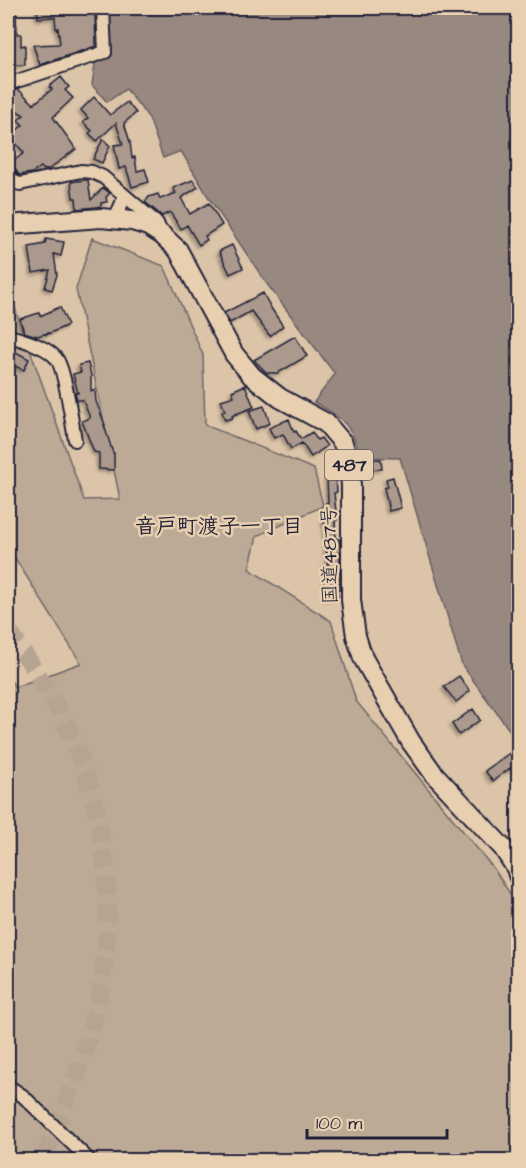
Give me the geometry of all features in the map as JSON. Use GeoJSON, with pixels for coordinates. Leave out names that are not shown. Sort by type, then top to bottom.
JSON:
{"type":"FeatureCollection","features":[{"type":"Feature","properties":{"kind":"highway","name":"国道487号"},"geometry":{"type":"LineString","coordinates":[[8,225],[101,218],[132,221],[148,226],[162,235],[178,250],[234,354],[252,375],[280,398],[326,423],[343,443],[351,485],[351,600],[356,636],[363,658],[411,742],[434,774],[502,848],[519,875]]}},
{"type":"Feature","properties":{"kind":"street"},"geometry":{"type":"LineString","coordinates":[[8,84],[105,52],[103,8]]}},
{"type":"Feature","properties":{"kind":"street"},"geometry":{"type":"LineString","coordinates":[[8,174],[14,182],[20,184],[81,171],[92,172],[103,177],[157,223],[162,235]]}},
{"type":"Feature","properties":{"kind":"street"},"geometry":{"type":"LineString","coordinates":[[115,219],[125,195]]}},
{"type":"Feature","properties":{"kind":"street"},"geometry":{"type":"LineString","coordinates":[[10,336],[43,347],[58,359],[75,440]]}},
{"type":"Feature","properties":{"kind":"street"},"geometry":{"type":"LineString","coordinates":[[8,1086],[23,1096],[90,1161]]}},
{"type":"Feature","properties":{"kind":"shaded area"},"geometry":{"type":"Polygon","coordinates":[[[107,8],[518,8],[518,742],[462,665],[400,458],[359,457],[355,440],[347,426],[314,402],[335,374],[267,284],[209,198],[181,151],[163,158],[149,118],[126,89],[107,102],[92,85],[96,57],[110,52],[107,8]]]}},
{"type":"Feature","properties":{"kind":"shaded area"},"geometry":{"type":"Polygon","coordinates":[[[92,238],[164,266],[203,355],[205,425],[314,469],[323,506],[257,536],[249,569],[331,621],[356,701],[494,869],[518,906],[518,1160],[8,1160],[8,677],[15,687],[81,663],[8,547],[8,289],[84,500],[120,499],[76,289],[92,238]]]}},
{"type":"Feature","properties":{"kind":"building"},"geometry":{"type":"Polygon","coordinates":[[[37,8],[85,8],[85,14],[95,13],[96,46],[40,65],[33,45],[60,44],[55,17],[38,18],[37,8]]]}},
{"type":"Feature","properties":{"kind":"building"},"geometry":{"type":"Polygon","coordinates":[[[8,13],[16,13],[17,34],[21,34],[21,46],[25,45],[25,65],[13,65],[13,45],[8,45],[8,13]]]}},
{"type":"Feature","properties":{"kind":"building"},"geometry":{"type":"Polygon","coordinates":[[[61,77],[69,87],[65,90],[73,98],[53,117],[76,149],[49,169],[44,170],[41,167],[32,173],[19,175],[11,163],[24,153],[10,136],[23,125],[18,120],[24,115],[8,105],[8,92],[18,89],[34,104],[52,89],[49,87],[61,77]]]}},
{"type":"Feature","properties":{"kind":"building"},"geometry":{"type":"Polygon","coordinates":[[[94,97],[110,115],[127,102],[136,113],[124,123],[137,171],[145,169],[149,182],[132,187],[126,167],[119,169],[114,145],[123,144],[116,123],[97,141],[89,133],[92,131],[83,122],[88,118],[81,110],[94,97]]]}},
{"type":"Feature","properties":{"kind":"building"},"geometry":{"type":"Polygon","coordinates":[[[103,139],[110,146],[102,163],[93,159],[103,139]]]}},
{"type":"Feature","properties":{"kind":"building"},"geometry":{"type":"Polygon","coordinates":[[[88,180],[91,200],[103,188],[110,193],[106,197],[107,202],[101,203],[101,206],[77,209],[71,182],[88,180]]]}},
{"type":"Feature","properties":{"kind":"building"},"geometry":{"type":"Polygon","coordinates":[[[193,180],[198,187],[181,198],[190,214],[209,203],[222,225],[205,236],[207,240],[199,245],[187,225],[181,229],[170,212],[162,216],[145,202],[149,197],[158,194],[160,199],[176,193],[173,188],[193,180]]]}},
{"type":"Feature","properties":{"kind":"building"},"geometry":{"type":"Polygon","coordinates":[[[46,239],[64,242],[61,256],[54,254],[57,275],[52,290],[45,288],[50,270],[33,273],[29,247],[45,244],[46,239]]]}},
{"type":"Feature","properties":{"kind":"building"},"geometry":{"type":"Polygon","coordinates":[[[232,245],[243,268],[230,274],[219,251],[232,245]]]}},
{"type":"Feature","properties":{"kind":"building"},"geometry":{"type":"Polygon","coordinates":[[[263,293],[283,326],[270,336],[251,311],[230,323],[224,313],[263,293]]]}},
{"type":"Feature","properties":{"kind":"building"},"geometry":{"type":"Polygon","coordinates":[[[60,307],[68,325],[37,336],[24,332],[20,319],[39,313],[40,316],[60,307]]]}},
{"type":"Feature","properties":{"kind":"building"},"geometry":{"type":"Polygon","coordinates":[[[295,336],[307,356],[278,373],[267,373],[254,360],[295,336]]]}},
{"type":"Feature","properties":{"kind":"building"},"geometry":{"type":"Polygon","coordinates":[[[14,351],[29,359],[24,370],[8,363],[14,351]]]}},
{"type":"Feature","properties":{"kind":"building"},"geometry":{"type":"Polygon","coordinates":[[[88,363],[91,391],[95,390],[96,401],[114,453],[114,470],[99,469],[99,453],[94,452],[82,421],[90,418],[83,400],[77,400],[75,393],[78,393],[73,374],[81,372],[79,365],[88,363]]]}},
{"type":"Feature","properties":{"kind":"building"},"geometry":{"type":"Polygon","coordinates":[[[245,385],[254,407],[225,420],[221,400],[234,396],[232,391],[245,385]]]}},
{"type":"Feature","properties":{"kind":"building"},"geometry":{"type":"Polygon","coordinates":[[[264,406],[270,423],[256,429],[249,411],[264,406]]]}},
{"type":"Feature","properties":{"kind":"building"},"geometry":{"type":"Polygon","coordinates":[[[289,419],[294,432],[296,431],[301,439],[312,432],[317,440],[321,438],[327,446],[311,457],[302,443],[291,449],[283,434],[274,438],[269,428],[289,419]]]}},
{"type":"Feature","properties":{"kind":"building"},"geometry":{"type":"Polygon","coordinates":[[[381,459],[382,469],[361,470],[359,460],[381,459]]]}},
{"type":"Feature","properties":{"kind":"building"},"geometry":{"type":"Polygon","coordinates":[[[393,477],[401,508],[389,511],[384,488],[388,487],[386,479],[393,477]]]}},
{"type":"Feature","properties":{"kind":"building"},"geometry":{"type":"Polygon","coordinates":[[[327,478],[336,480],[337,492],[334,493],[337,520],[335,520],[336,539],[339,539],[340,549],[340,589],[337,589],[338,597],[328,598],[324,566],[328,566],[324,520],[327,520],[327,478]]]}},
{"type":"Feature","properties":{"kind":"building"},"geometry":{"type":"Polygon","coordinates":[[[459,676],[470,691],[456,702],[444,687],[459,676]]]}},
{"type":"Feature","properties":{"kind":"building"},"geometry":{"type":"Polygon","coordinates":[[[473,709],[480,720],[459,735],[452,724],[473,709]]]}},
{"type":"Feature","properties":{"kind":"building"},"geometry":{"type":"Polygon","coordinates":[[[511,752],[519,762],[519,766],[512,771],[510,768],[493,781],[485,771],[511,752]]]}},
{"type":"Feature","properties":{"kind":"tunnel"},"geometry":{"type":"LineString","coordinates":[[8,630],[55,705],[82,762],[92,794],[105,862],[107,930],[99,997],[74,1080],[43,1160]]}},
{"type":"Feature","properties":{"kind":"district","name":"音戸町渡子一丁目"},"geometry":{"type":"Point","coordinates":[219,526]}}]}
